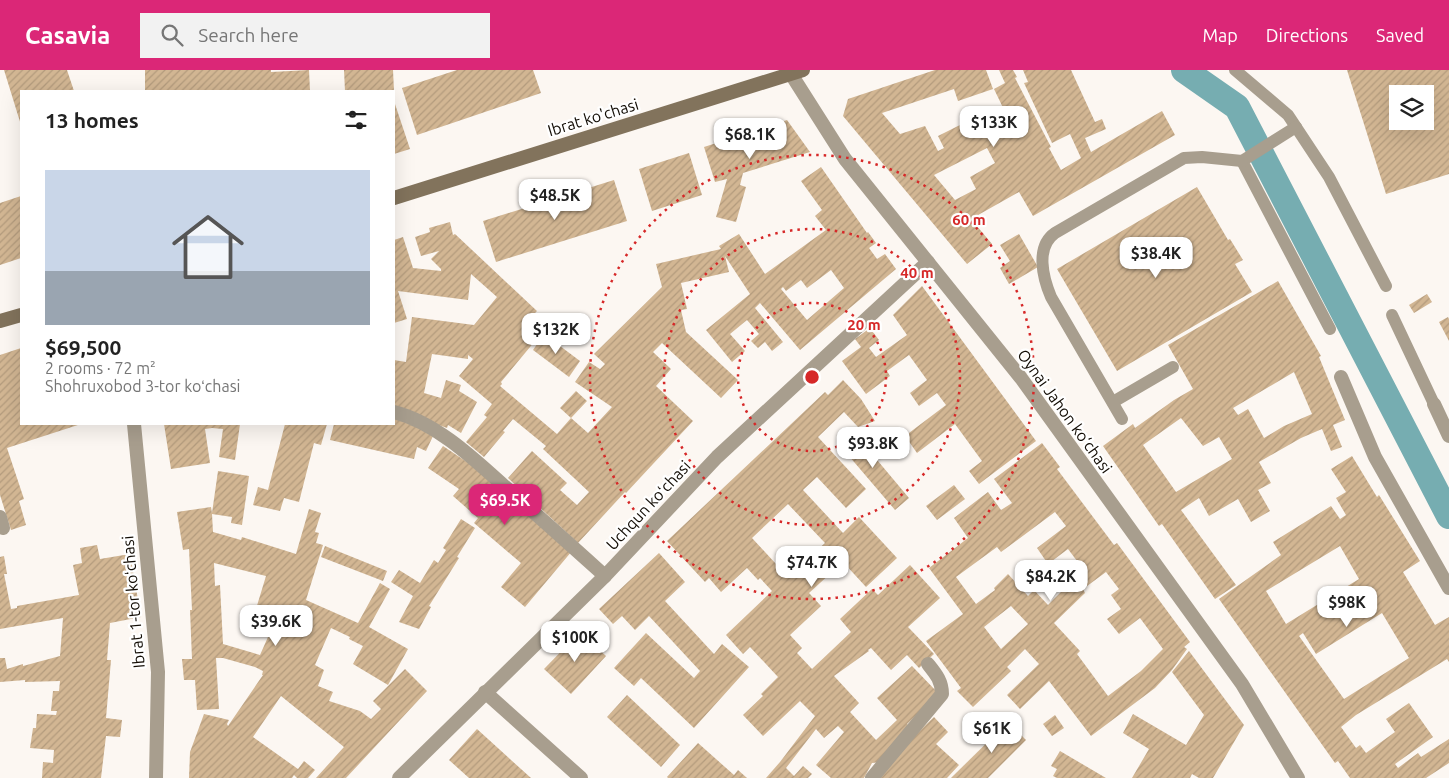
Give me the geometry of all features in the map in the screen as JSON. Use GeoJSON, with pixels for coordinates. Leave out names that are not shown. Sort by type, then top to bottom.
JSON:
{"type":"FeatureCollection","features":[{"type":"Feature","properties":{"kind":"main road","name":"Ibrat ko'chasi"},"geometry":{"type":"LineString","coordinates":[[395,198],[797,72]]}},
{"type":"Feature","properties":{"kind":"main road"},"geometry":{"type":"LineString","coordinates":[[0,322],[20,315]]}},
{"type":"Feature","properties":{"kind":"street","name":"Oynai Jahon ko‘chasi"},"geometry":{"type":"LineString","coordinates":[[797,72],[845,159],[1020,378],[1236,676],[1293,776]]}},
{"type":"Feature","properties":{"kind":"street","name":"Uchqun koʻchasi"},"geometry":{"type":"LineString","coordinates":[[398,778],[605,576],[717,457],[928,262]]}},
{"type":"Feature","properties":{"kind":"street"},"geometry":{"type":"LineString","coordinates":[[1341,377],[1375,457],[1449,588]]}},
{"type":"Feature","properties":{"kind":"street"},"geometry":{"type":"LineString","coordinates":[[1434,404],[1449,436]]}},
{"type":"Feature","properties":{"kind":"street"},"geometry":{"type":"LineString","coordinates":[[395,412],[439,433],[465,451],[605,576]]}},
{"type":"Feature","properties":{"kind":"street","name":"Ibrat 1-tor koʻchasi"},"geometry":{"type":"LineString","coordinates":[[134,425],[158,672],[156,778]]}},
{"type":"Feature","properties":{"kind":"street"},"geometry":{"type":"LineString","coordinates":[[872,778],[942,694],[942,685],[938,676],[928,664]]}},
{"type":"Feature","properties":{"kind":"street"},"geometry":{"type":"LineString","coordinates":[[486,692],[581,778]]}},
{"type":"Feature","properties":{"kind":"lane"},"geometry":{"type":"LineString","coordinates":[[1235,70],[1288,114],[1292,130],[1329,177],[1386,286]]}},
{"type":"Feature","properties":{"kind":"lane"},"geometry":{"type":"LineString","coordinates":[[1122,418],[1050,297],[1043,268],[1044,244],[1055,233],[1184,158],[1246,159],[1292,130]]}},
{"type":"Feature","properties":{"kind":"lane"},"geometry":{"type":"LineString","coordinates":[[1246,159],[1330,329]]}},
{"type":"Feature","properties":{"kind":"lane"},"geometry":{"type":"LineString","coordinates":[[1392,315],[1434,404]]}},
{"type":"Feature","properties":{"kind":"lane"},"geometry":{"type":"LineString","coordinates":[[1113,402],[1173,367]]}},
{"type":"Feature","properties":{"kind":"building"},"geometry":{"type":"Polygon","coordinates":[[[4,70],[67,70],[74,90],[20,90],[20,122],[4,70]]]}},
{"type":"Feature","properties":{"kind":"building"},"geometry":{"type":"Polygon","coordinates":[[[145,70],[271,70],[271,72],[309,70],[310,90],[145,90],[145,70]]]}},
{"type":"Feature","properties":{"kind":"building"},"geometry":{"type":"Polygon","coordinates":[[[344,70],[393,70],[394,90],[345,90],[344,70]]]}},
{"type":"Feature","properties":{"kind":"building"},"geometry":{"type":"Polygon","coordinates":[[[457,70],[533,70],[541,93],[417,135],[402,88],[457,70]]]}},
{"type":"Feature","properties":{"kind":"building"},"geometry":{"type":"Polygon","coordinates":[[[935,70],[986,70],[993,89],[958,101],[954,89],[882,113],[900,134],[925,126],[938,151],[944,148],[938,136],[960,125],[966,136],[1007,116],[994,89],[1005,83],[999,70],[1013,70],[1017,77],[1015,78],[1061,170],[1081,158],[1070,134],[1052,143],[1024,83],[1028,82],[1023,70],[1071,70],[1095,122],[1102,119],[1106,129],[1085,138],[1091,152],[1162,111],[1175,135],[1033,216],[1019,192],[971,219],[992,244],[967,264],[843,116],[848,99],[935,70]],[[987,148],[934,175],[955,200],[976,189],[970,177],[995,163],[987,148]]]}},
{"type":"Feature","properties":{"kind":"building"},"geometry":{"type":"Polygon","coordinates":[[[1347,70],[1449,70],[1449,174],[1386,194],[1347,70]]]}},
{"type":"Feature","properties":{"kind":"building"},"geometry":{"type":"Polygon","coordinates":[[[395,104],[410,149],[395,154],[395,104]]]}},
{"type":"Feature","properties":{"kind":"building"},"geometry":{"type":"Polygon","coordinates":[[[787,120],[810,152],[743,173],[740,185],[746,187],[736,222],[716,217],[727,179],[715,182],[704,147],[787,120]]]}},
{"type":"Feature","properties":{"kind":"building"},"geometry":{"type":"Polygon","coordinates":[[[689,153],[702,195],[652,211],[639,169],[689,153]]]}},
{"type":"Feature","properties":{"kind":"building"},"geometry":{"type":"Polygon","coordinates":[[[821,167],[876,243],[869,248],[877,259],[885,254],[896,269],[800,350],[760,303],[755,308],[783,342],[772,351],[765,342],[758,348],[751,341],[759,334],[747,320],[730,334],[745,351],[732,362],[706,330],[750,294],[725,256],[729,272],[681,283],[687,309],[681,310],[686,332],[738,380],[721,398],[662,343],[653,352],[671,369],[656,386],[693,421],[578,543],[508,478],[532,451],[567,483],[560,490],[577,505],[589,492],[543,449],[546,446],[513,419],[503,431],[505,432],[484,457],[466,442],[487,417],[484,415],[492,404],[459,376],[473,359],[468,355],[468,359],[432,354],[424,393],[441,398],[446,380],[461,385],[459,391],[477,402],[461,433],[448,425],[447,428],[395,409],[395,360],[406,362],[412,317],[474,325],[497,297],[471,274],[468,300],[398,291],[407,319],[395,323],[395,240],[403,237],[413,268],[441,271],[431,259],[439,251],[421,256],[415,237],[430,232],[429,228],[450,222],[453,235],[455,234],[537,311],[525,323],[540,335],[501,382],[500,386],[557,434],[571,418],[588,433],[612,407],[575,382],[589,362],[600,369],[605,364],[594,354],[662,287],[656,264],[721,249],[719,246],[739,234],[765,274],[826,230],[815,216],[822,210],[801,181],[821,167]],[[831,270],[807,288],[801,280],[786,291],[783,287],[781,289],[807,320],[844,288],[831,270]]]}},
{"type":"Feature","properties":{"kind":"building"},"geometry":{"type":"Polygon","coordinates":[[[614,180],[627,221],[496,262],[483,221],[614,180]]]}},
{"type":"Feature","properties":{"kind":"building"},"geometry":{"type":"Polygon","coordinates":[[[1197,187],[1228,240],[1230,239],[1243,260],[1235,264],[1252,292],[1117,371],[1057,269],[1197,187]]]}},
{"type":"Feature","properties":{"kind":"building"},"geometry":{"type":"Polygon","coordinates":[[[20,196],[20,258],[0,265],[0,203],[20,196]]]}},
{"type":"Feature","properties":{"kind":"building"},"geometry":{"type":"Polygon","coordinates":[[[1019,234],[1038,267],[1009,284],[1000,268],[1010,261],[1000,245],[1019,234]]]}},
{"type":"Feature","properties":{"kind":"building"},"geometry":{"type":"Polygon","coordinates":[[[1278,281],[1321,356],[1319,357],[1345,420],[1333,425],[1342,447],[1331,451],[1322,429],[1301,438],[1259,462],[1271,483],[1258,490],[1270,511],[1251,522],[1238,499],[1209,516],[1199,498],[1181,510],[1236,585],[1215,599],[1162,524],[1159,526],[1103,446],[1133,424],[1135,428],[1193,389],[1168,345],[1278,281]],[[1294,372],[1233,408],[1238,415],[1248,409],[1264,438],[1284,426],[1312,414],[1294,372]],[[1181,418],[1143,445],[1176,492],[1232,459],[1219,437],[1203,446],[1181,418]]]}},
{"type":"Feature","properties":{"kind":"building"},"geometry":{"type":"Polygon","coordinates":[[[922,286],[1036,441],[979,484],[969,471],[982,461],[955,424],[917,453],[905,436],[946,405],[937,393],[919,406],[910,393],[927,380],[909,355],[887,371],[890,376],[866,394],[842,361],[861,347],[855,339],[870,328],[879,340],[869,348],[876,357],[907,335],[893,315],[922,286]]]}},
{"type":"Feature","properties":{"kind":"building"},"geometry":{"type":"Polygon","coordinates":[[[1427,294],[1432,302],[1414,313],[1409,305],[1427,294]]]}},
{"type":"Feature","properties":{"kind":"building"},"geometry":{"type":"Polygon","coordinates":[[[1448,317],[1449,319],[1449,341],[1439,322],[1448,317]]]}},
{"type":"Feature","properties":{"kind":"building"},"geometry":{"type":"Polygon","coordinates":[[[544,334],[580,361],[569,377],[533,350],[544,334]]]}},
{"type":"Feature","properties":{"kind":"building"},"geometry":{"type":"Polygon","coordinates":[[[20,348],[20,425],[78,425],[7,448],[24,499],[19,501],[26,525],[11,530],[0,495],[0,355],[20,348]]]}},
{"type":"Feature","properties":{"kind":"building"},"geometry":{"type":"Polygon","coordinates":[[[843,380],[861,399],[875,421],[858,427],[844,412],[818,437],[866,489],[846,508],[817,477],[803,490],[843,533],[859,517],[897,558],[866,587],[843,562],[809,593],[821,606],[790,635],[802,648],[797,653],[812,669],[851,632],[840,619],[872,589],[878,595],[910,565],[940,598],[908,627],[934,654],[919,668],[907,655],[891,670],[871,648],[834,676],[859,703],[850,712],[876,740],[897,720],[877,698],[912,666],[939,694],[907,724],[911,728],[881,762],[872,763],[864,778],[831,778],[816,765],[844,732],[838,726],[824,738],[816,729],[786,768],[794,776],[803,766],[812,774],[808,778],[766,778],[815,716],[800,701],[763,736],[743,715],[763,696],[761,694],[778,677],[750,647],[743,654],[726,635],[772,591],[747,568],[721,592],[709,578],[705,582],[667,541],[825,392],[828,395],[843,380]],[[788,504],[752,538],[788,577],[825,543],[788,504]]]}},
{"type":"Feature","properties":{"kind":"building"},"geometry":{"type":"Polygon","coordinates":[[[576,391],[587,401],[571,418],[560,408],[576,391]]]}},
{"type":"Feature","properties":{"kind":"building"},"geometry":{"type":"Polygon","coordinates":[[[395,414],[434,434],[426,451],[417,447],[414,459],[330,440],[334,425],[395,425],[395,414]]]}},
{"type":"Feature","properties":{"kind":"building"},"geometry":{"type":"Polygon","coordinates":[[[164,425],[240,425],[235,460],[219,457],[223,429],[212,428],[205,429],[210,463],[171,469],[164,425]]]}},
{"type":"Feature","properties":{"kind":"building"},"geometry":{"type":"Polygon","coordinates":[[[285,425],[327,425],[321,445],[314,443],[299,502],[284,498],[280,511],[253,505],[258,487],[268,490],[285,425]]]}},
{"type":"Feature","properties":{"kind":"building"},"geometry":{"type":"Polygon","coordinates":[[[854,428],[864,439],[862,442],[909,498],[895,510],[837,442],[854,428]]]}},
{"type":"Feature","properties":{"kind":"building"},"geometry":{"type":"Polygon","coordinates":[[[1042,443],[1060,467],[1057,469],[1114,545],[1117,543],[1190,642],[1184,647],[1187,649],[1172,670],[1155,688],[1091,736],[1049,681],[1020,709],[1007,695],[1039,664],[1025,649],[1007,667],[1011,671],[973,707],[957,691],[961,688],[926,641],[963,614],[929,568],[968,538],[954,518],[988,492],[1001,510],[1012,503],[994,479],[1042,443]],[[1055,512],[1001,552],[997,547],[956,577],[976,604],[995,590],[994,588],[1008,574],[1028,596],[1034,590],[1048,605],[1075,578],[1073,576],[1083,569],[1068,549],[1048,564],[1037,548],[1066,526],[1055,512]],[[1106,572],[1083,589],[1085,593],[1054,623],[1080,651],[1077,654],[1108,696],[1141,671],[1163,649],[1140,618],[1119,634],[1107,619],[1121,609],[1111,595],[1119,589],[1106,572]],[[1011,606],[984,627],[1001,649],[1028,624],[1011,606]]]}},
{"type":"Feature","properties":{"kind":"building"},"geometry":{"type":"Polygon","coordinates":[[[443,446],[476,468],[572,551],[525,607],[501,587],[521,563],[474,523],[478,518],[453,496],[459,489],[428,468],[443,446]]]}},
{"type":"Feature","properties":{"kind":"building"},"geometry":{"type":"Polygon","coordinates":[[[1352,456],[1420,561],[1403,572],[1435,625],[1449,617],[1449,662],[1447,659],[1356,715],[1341,727],[1356,748],[1360,745],[1366,753],[1395,732],[1386,719],[1409,703],[1433,737],[1395,764],[1398,768],[1418,753],[1421,757],[1449,739],[1449,763],[1426,778],[1350,778],[1338,761],[1335,763],[1219,599],[1281,555],[1273,542],[1331,506],[1340,519],[1346,515],[1336,498],[1346,492],[1331,469],[1352,456]],[[1340,546],[1266,591],[1286,624],[1359,579],[1340,546]],[[1382,613],[1316,654],[1303,633],[1299,636],[1344,699],[1409,658],[1382,613]]]}},
{"type":"Feature","properties":{"kind":"building"},"geometry":{"type":"Polygon","coordinates":[[[218,471],[249,476],[242,525],[231,523],[232,517],[212,514],[213,532],[241,540],[242,537],[296,554],[309,509],[321,513],[315,532],[319,533],[316,543],[323,545],[306,600],[358,623],[380,583],[390,589],[369,627],[408,649],[388,685],[353,664],[363,646],[331,628],[315,665],[324,670],[318,686],[333,692],[329,701],[360,711],[371,719],[381,709],[373,701],[405,669],[427,691],[346,778],[316,778],[344,747],[281,696],[253,737],[298,769],[304,761],[315,770],[308,778],[297,778],[294,775],[292,778],[189,778],[190,752],[204,714],[229,720],[228,726],[263,675],[263,671],[255,667],[223,658],[216,658],[219,709],[197,710],[195,680],[184,680],[182,659],[192,659],[190,610],[192,610],[189,549],[183,550],[177,512],[211,507],[212,513],[218,471]],[[214,563],[215,586],[220,585],[223,644],[260,655],[272,628],[252,622],[266,576],[214,563]]]}},
{"type":"Feature","properties":{"kind":"building"},"geometry":{"type":"Polygon","coordinates":[[[954,485],[965,499],[937,520],[926,506],[954,485]]]}},
{"type":"Feature","properties":{"kind":"building"},"geometry":{"type":"Polygon","coordinates":[[[461,519],[475,528],[429,606],[431,607],[419,629],[399,622],[413,596],[391,582],[399,570],[420,583],[434,560],[438,563],[446,550],[443,548],[461,519]]]}},
{"type":"Feature","properties":{"kind":"building"},"geometry":{"type":"Polygon","coordinates":[[[97,545],[100,559],[130,554],[141,617],[110,623],[107,660],[111,660],[106,718],[122,720],[120,737],[106,736],[101,778],[42,778],[43,762],[53,763],[54,750],[30,748],[33,728],[36,728],[37,714],[56,715],[57,711],[51,711],[53,691],[59,691],[60,681],[25,682],[25,680],[0,682],[0,658],[5,658],[7,669],[60,656],[63,618],[0,629],[0,557],[4,556],[7,574],[4,574],[11,609],[17,608],[17,606],[79,595],[73,565],[82,563],[80,548],[97,545]]]}},
{"type":"Feature","properties":{"kind":"building"},"geometry":{"type":"Polygon","coordinates":[[[325,546],[387,571],[383,581],[321,557],[325,546]]]}},
{"type":"Feature","properties":{"kind":"building"},"geometry":{"type":"Polygon","coordinates":[[[659,553],[685,582],[665,601],[714,654],[722,644],[749,667],[694,728],[641,678],[634,686],[614,668],[646,633],[694,678],[700,671],[649,616],[635,630],[622,616],[613,624],[599,609],[659,553]]]}},
{"type":"Feature","properties":{"kind":"building"},"geometry":{"type":"Polygon","coordinates":[[[580,632],[606,656],[571,694],[544,669],[580,632]]]}},
{"type":"Feature","properties":{"kind":"building"},"geometry":{"type":"Polygon","coordinates":[[[1189,651],[1244,725],[1213,778],[1199,778],[1192,774],[1190,778],[1132,778],[1149,749],[1123,733],[1133,714],[1186,745],[1204,715],[1172,672],[1189,651]]]}},
{"type":"Feature","properties":{"kind":"building"},"geometry":{"type":"Polygon","coordinates":[[[627,695],[680,745],[661,767],[607,717],[627,695]]]}},
{"type":"Feature","properties":{"kind":"building"},"geometry":{"type":"Polygon","coordinates":[[[1055,715],[1064,728],[1052,736],[1043,724],[1055,715]]]}},
{"type":"Feature","properties":{"kind":"building"},"geometry":{"type":"Polygon","coordinates":[[[934,717],[948,732],[936,744],[959,765],[947,778],[878,778],[896,754],[934,717]]]}},
{"type":"Feature","properties":{"kind":"building"},"geometry":{"type":"Polygon","coordinates":[[[1008,722],[1026,740],[988,778],[951,778],[1008,722]]]}},
{"type":"Feature","properties":{"kind":"building"},"geometry":{"type":"Polygon","coordinates":[[[477,729],[531,778],[469,778],[449,760],[477,729]]]}},
{"type":"Feature","properties":{"kind":"building"},"geometry":{"type":"Polygon","coordinates":[[[698,743],[734,775],[738,770],[747,778],[668,778],[698,743]]]}},
{"type":"Feature","properties":{"kind":"building"},"geometry":{"type":"Polygon","coordinates":[[[1060,751],[1106,778],[1057,778],[1053,776],[1057,769],[1051,766],[1060,751]]]}},
{"type":"Feature","properties":{"kind":"waterway"},"geometry":{"type":"LineString","coordinates":[[1184,70],[1237,107],[1449,516]]}}]}
